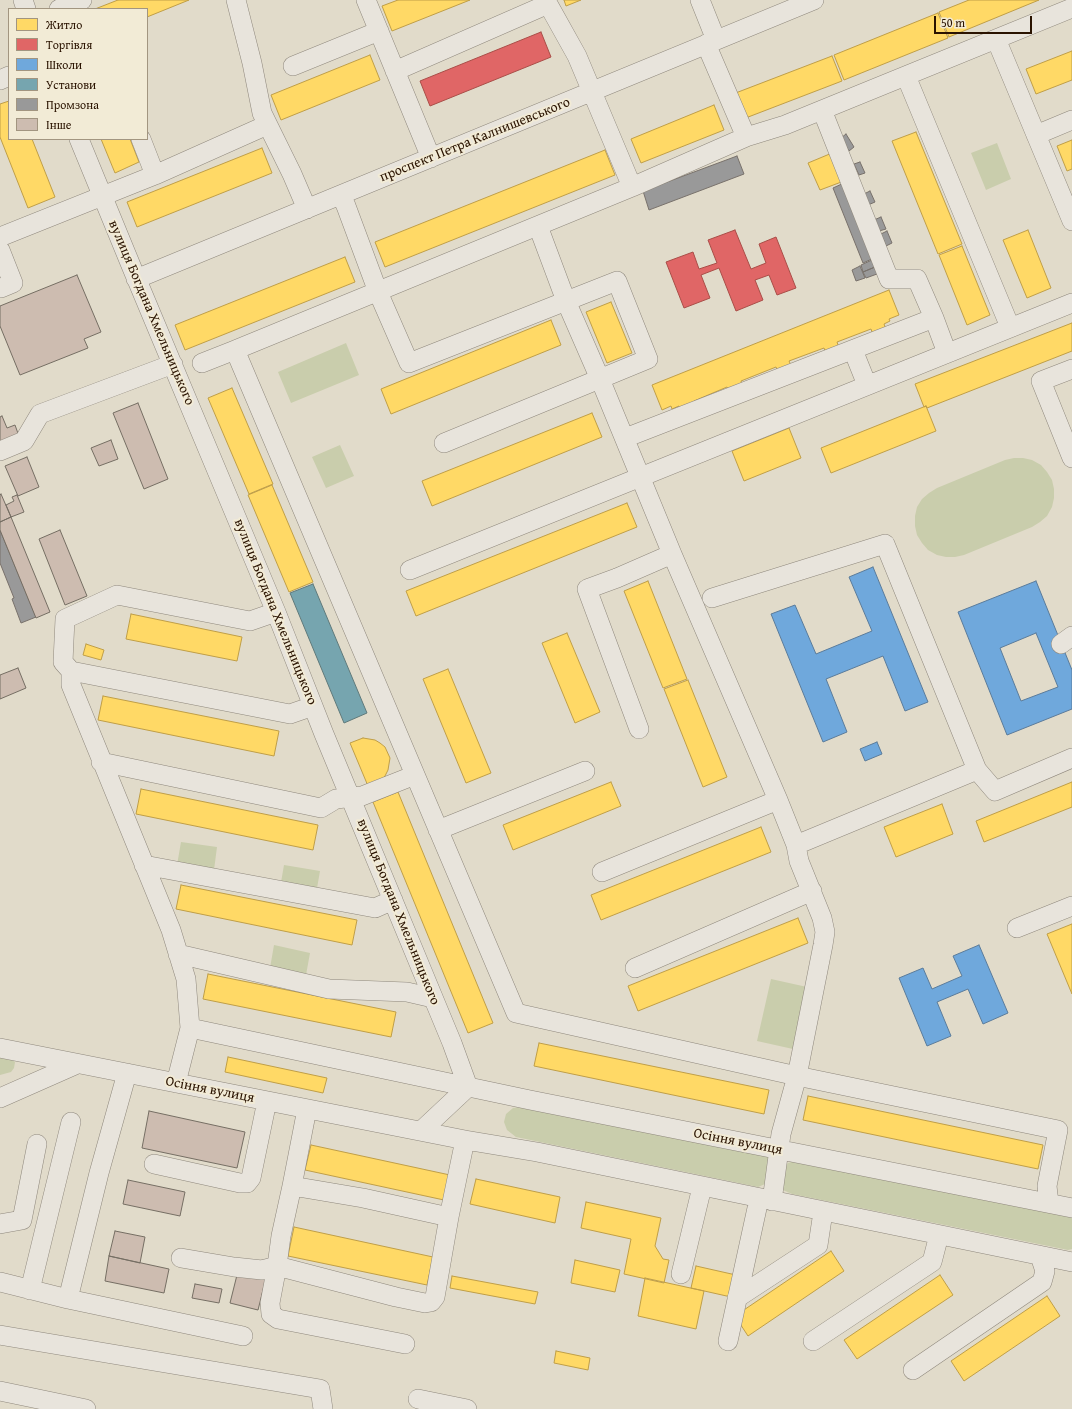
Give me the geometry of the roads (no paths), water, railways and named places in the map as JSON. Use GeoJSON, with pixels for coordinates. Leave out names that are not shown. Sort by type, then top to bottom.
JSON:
{"type":"FeatureCollection","features":[{"type":"Feature","properties":{"kind":"street"},"geometry":{"type":"LineString","coordinates":[[62,8],[82,0]]}},
{"type":"Feature","properties":{"kind":"street"},"geometry":{"type":"LineString","coordinates":[[236,0],[252,63],[262,113],[292,174],[307,209]]}},
{"type":"Feature","properties":{"kind":"street"},"geometry":{"type":"LineString","coordinates":[[366,0],[431,158]]}},
{"type":"Feature","properties":{"kind":"street"},"geometry":{"type":"LineString","coordinates":[[700,0],[711,42],[746,137]]}},
{"type":"Feature","properties":{"kind":"street","name":"проспект Петра Калнишевського"},"geometry":{"type":"LineString","coordinates":[[136,279],[814,0]]}},
{"type":"Feature","properties":{"kind":"street"},"geometry":{"type":"LineString","coordinates":[[395,71],[548,4],[577,56],[632,187]]}},
{"type":"Feature","properties":{"kind":"street"},"geometry":{"type":"LineString","coordinates":[[202,363],[632,187],[746,137],[785,125],[1072,8]]}},
{"type":"Feature","properties":{"kind":"street"},"geometry":{"type":"LineString","coordinates":[[293,66],[379,31]]}},
{"type":"Feature","properties":{"kind":"street"},"geometry":{"type":"LineString","coordinates":[[996,39],[1070,213]]}},
{"type":"Feature","properties":{"kind":"street"},"geometry":{"type":"LineString","coordinates":[[906,76],[1010,327]]}},
{"type":"Feature","properties":{"kind":"street"},"geometry":{"type":"LineString","coordinates":[[822,110],[889,279],[917,279],[947,353]]}},
{"type":"Feature","properties":{"kind":"street"},"geometry":{"type":"LineString","coordinates":[[1036,135],[1072,120]]}},
{"type":"Feature","properties":{"kind":"street"},"geometry":{"type":"LineString","coordinates":[[0,237],[155,175],[267,125]]}},
{"type":"Feature","properties":{"kind":"street","name":"вулиця Богдана Хмельницького"},"geometry":{"type":"LineString","coordinates":[[79,140],[276,612],[350,797],[452,1043],[468,1087]]}},
{"type":"Feature","properties":{"kind":"street"},"geometry":{"type":"LineString","coordinates":[[141,140],[155,175]]}},
{"type":"Feature","properties":{"kind":"street"},"geometry":{"type":"LineString","coordinates":[[341,195],[378,292],[410,363],[616,281],[648,359],[444,443]]}},
{"type":"Feature","properties":{"kind":"street"},"geometry":{"type":"LineString","coordinates":[[538,226],[566,301],[625,438],[672,554],[778,800],[796,845],[799,861],[822,918],[825,932],[797,1076],[781,1134],[779,1150],[737,1298],[728,1341]]}},
{"type":"Feature","properties":{"kind":"street"},"geometry":{"type":"LineString","coordinates":[[0,250],[13,283],[0,288]]}},
{"type":"Feature","properties":{"kind":"street"},"geometry":{"type":"LineString","coordinates":[[410,570],[1072,303]]}},
{"type":"Feature","properties":{"kind":"street"},"geometry":{"type":"LineString","coordinates":[[625,438],[934,318]]}},
{"type":"Feature","properties":{"kind":"street"},"geometry":{"type":"LineString","coordinates":[[235,350],[516,1013],[797,1076],[1065,1130],[1047,1186],[1050,1203]]}},
{"type":"Feature","properties":{"kind":"street"},"geometry":{"type":"LineString","coordinates":[[853,350],[867,385]]}},
{"type":"Feature","properties":{"kind":"street"},"geometry":{"type":"LineString","coordinates":[[0,451],[24,441],[40,414],[172,364]]}},
{"type":"Feature","properties":{"kind":"street"},"geometry":{"type":"LineString","coordinates":[[1072,370],[1041,381],[1072,458]]}},
{"type":"Feature","properties":{"kind":"street"},"geometry":{"type":"LineString","coordinates":[[712,598],[885,544],[977,770],[995,792],[1072,758]]}},
{"type":"Feature","properties":{"kind":"street"},"geometry":{"type":"LineString","coordinates":[[639,729],[586,589],[617,578],[672,554]]}},
{"type":"Feature","properties":{"kind":"street"},"geometry":{"type":"LineString","coordinates":[[176,1083],[190,1028],[186,978],[171,930],[101,762],[71,685],[71,671],[64,662],[65,619],[117,595],[250,621],[276,612]]}},
{"type":"Feature","properties":{"kind":"street"},"geometry":{"type":"LineString","coordinates":[[71,671],[290,714],[313,706]]}},
{"type":"Feature","properties":{"kind":"street"},"geometry":{"type":"LineString","coordinates":[[101,762],[321,808],[336,799],[362,796],[415,775]]}},
{"type":"Feature","properties":{"kind":"street"},"geometry":{"type":"LineString","coordinates":[[796,845],[977,770]]}},
{"type":"Feature","properties":{"kind":"street"},"geometry":{"type":"LineString","coordinates":[[438,830],[585,771]]}},
{"type":"Feature","properties":{"kind":"street"},"geometry":{"type":"LineString","coordinates":[[602,872],[778,800]]}},
{"type":"Feature","properties":{"kind":"street"},"geometry":{"type":"LineString","coordinates":[[144,865],[375,908],[393,900]]}},
{"type":"Feature","properties":{"kind":"street"},"geometry":{"type":"LineString","coordinates":[[634,968],[812,891]]}},
{"type":"Feature","properties":{"kind":"street"},"geometry":{"type":"LineString","coordinates":[[1018,928],[1072,906]]}},
{"type":"Feature","properties":{"kind":"street"},"geometry":{"type":"LineString","coordinates":[[178,954],[329,990],[407,992],[433,998]]}},
{"type":"Feature","properties":{"kind":"street","name":"Осіння вулиця"},"geometry":{"type":"LineString","coordinates":[[190,1028],[468,1087],[1072,1208]]}},
{"type":"Feature","properties":{"kind":"street","name":"Осіння вулиця"},"geometry":{"type":"LineString","coordinates":[[0,1048],[465,1140],[537,1152],[1072,1262]]}},
{"type":"Feature","properties":{"kind":"street"},"geometry":{"type":"LineString","coordinates":[[0,1098],[77,1064]]}},
{"type":"Feature","properties":{"kind":"street"},"geometry":{"type":"LineString","coordinates":[[68,1299],[98,1173],[127,1073]]}},
{"type":"Feature","properties":{"kind":"street"},"geometry":{"type":"LineString","coordinates":[[421,1131],[468,1087]]}},
{"type":"Feature","properties":{"kind":"street"},"geometry":{"type":"LineString","coordinates":[[154,1164],[240,1183],[247,1183],[251,1178],[267,1101]]}},
{"type":"Feature","properties":{"kind":"street"},"geometry":{"type":"LineString","coordinates":[[307,1109],[281,1236],[270,1303],[271,1314],[278,1319],[405,1344]]}},
{"type":"Feature","properties":{"kind":"street"},"geometry":{"type":"LineString","coordinates":[[30,1290],[71,1122]]}},
{"type":"Feature","properties":{"kind":"street"},"geometry":{"type":"LineString","coordinates":[[181,1258],[262,1270],[277,1266],[396,1297],[425,1303],[431,1302],[435,1297],[449,1217],[465,1140]]}},
{"type":"Feature","properties":{"kind":"street"},"geometry":{"type":"LineString","coordinates":[[0,1224],[22,1220],[38,1144]]}},
{"type":"Feature","properties":{"kind":"street"},"geometry":{"type":"LineString","coordinates":[[292,1186],[363,1198],[449,1217]]}},
{"type":"Feature","properties":{"kind":"street"},"geometry":{"type":"LineString","coordinates":[[681,1274],[702,1187]]}},
{"type":"Feature","properties":{"kind":"street"},"geometry":{"type":"LineString","coordinates":[[737,1298],[818,1245],[823,1212]]}},
{"type":"Feature","properties":{"kind":"street"},"geometry":{"type":"LineString","coordinates":[[813,1341],[932,1262],[939,1235]]}},
{"type":"Feature","properties":{"kind":"street"},"geometry":{"type":"LineString","coordinates":[[913,1370],[1042,1282],[1044,1271],[1040,1256]]}},
{"type":"Feature","properties":{"kind":"street"},"geometry":{"type":"LineString","coordinates":[[0,1282],[68,1299],[243,1336]]}},
{"type":"Feature","properties":{"kind":"street"},"geometry":{"type":"LineString","coordinates":[[0,1335],[320,1389],[323,1409]]}},
{"type":"Feature","properties":{"kind":"street"},"geometry":{"type":"LineString","coordinates":[[0,1391],[86,1409]]}},
{"type":"Feature","properties":{"kind":"street"},"geometry":{"type":"LineString","coordinates":[[418,1399],[467,1409]]}}]}
